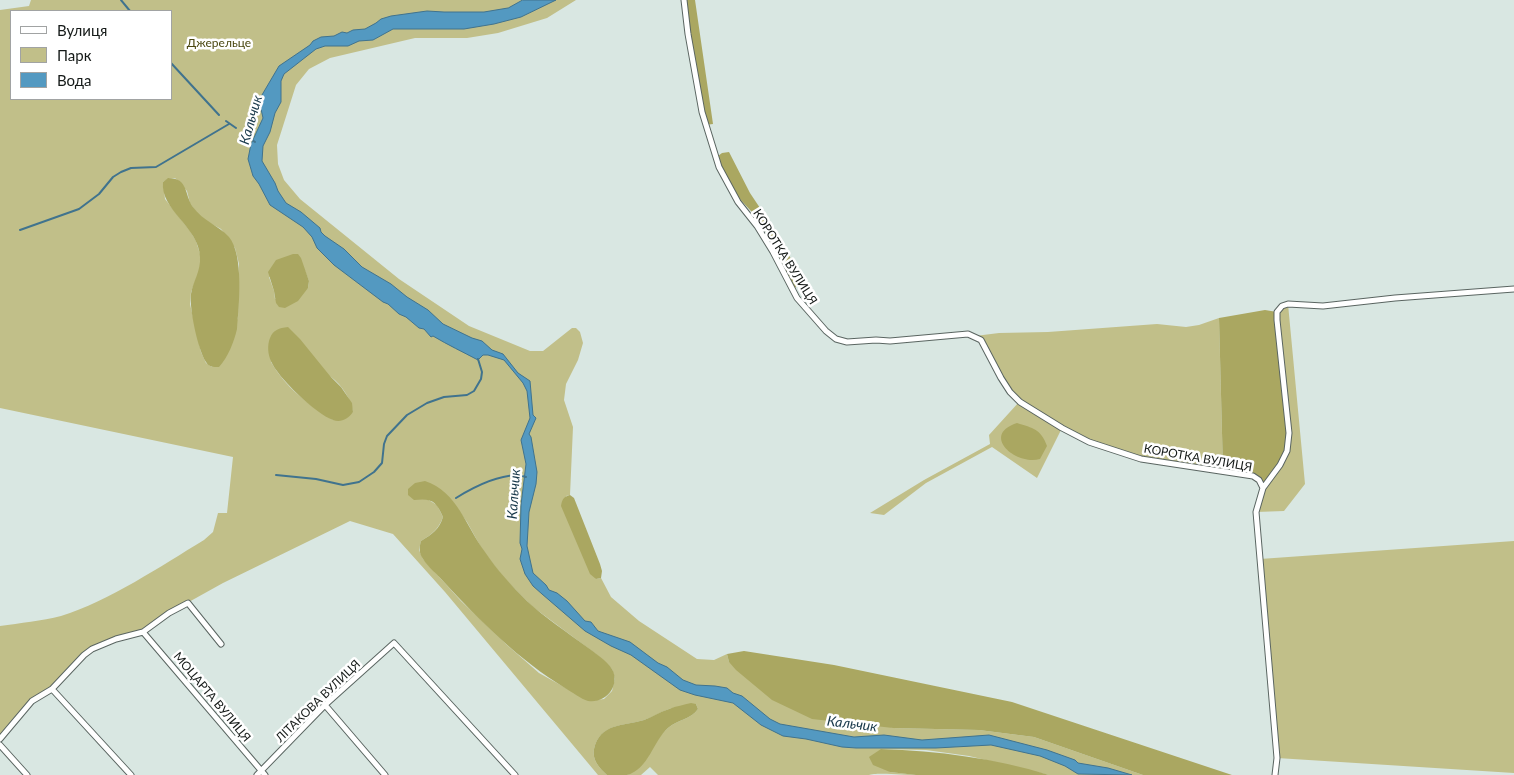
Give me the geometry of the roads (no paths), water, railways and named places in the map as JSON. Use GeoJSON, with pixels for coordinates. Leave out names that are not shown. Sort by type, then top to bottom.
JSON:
{"type":"FeatureCollection","features":[{"type":"Feature","properties":{"kind":"street","name":"КОРОТКА ВУЛИЦЯ"},"geometry":{"type":"LineString","coordinates":[[684,0],[702,112],[719,167],[738,202],[757,226],[773,252],[797,298],[826,332],[836,339],[847,342],[917,339],[961,333],[975,336],[981,340],[1010,392],[1020,402],[1062,428],[1089,442],[1141,458],[1253,476],[1259,480],[1263,488]]}},
{"type":"Feature","properties":{"kind":"street"},"geometry":{"type":"LineString","coordinates":[[1275,775],[1277,758],[1256,512],[1263,488],[1280,465],[1287,451],[1289,433],[1277,312],[1282,306],[1288,304],[1323,306],[1514,288]]}},
{"type":"Feature","properties":{"kind":"street"},"geometry":{"type":"LineString","coordinates":[[0,740],[32,701],[52,689],[92,649],[116,639],[143,632],[188,603],[221,644]]}},
{"type":"Feature","properties":{"kind":"street","name":"МОЦАРТА ВУЛИЦЯ"},"geometry":{"type":"LineString","coordinates":[[143,632],[261,774]]}},
{"type":"Feature","properties":{"kind":"street","name":"ЛІТАКОВА ВУЛИЦЯ"},"geometry":{"type":"LineString","coordinates":[[261,774],[325,705],[394,643],[515,775]]}},
{"type":"Feature","properties":{"kind":"street"},"geometry":{"type":"LineString","coordinates":[[52,689],[131,775]]}},
{"type":"Feature","properties":{"kind":"street"},"geometry":{"type":"LineString","coordinates":[[325,705],[384,775]]}},
{"type":"Feature","properties":{"kind":"street"},"geometry":{"type":"LineString","coordinates":[[0,745],[27,775]]}},
{"type":"Feature","properties":{"kind":"water"},"geometry":{"type":"Polygon","coordinates":[[[523,0],[556,0],[521,17],[494,24],[464,29],[393,29],[373,40],[359,41],[348,46],[325,46],[316,49],[284,74],[281,81],[281,102],[263,146],[262,161],[286,203],[301,212],[320,228],[325,236],[344,249],[362,267],[391,284],[428,310],[443,324],[482,341],[492,350],[503,354],[518,373],[530,381],[533,415],[536,418],[529,434],[537,472],[529,512],[527,546],[533,573],[549,590],[557,593],[567,601],[585,621],[591,622],[598,631],[630,642],[683,680],[696,685],[727,688],[733,693],[742,696],[770,719],[780,724],[854,737],[884,735],[922,740],[989,735],[1047,750],[1075,760],[1078,763],[1108,768],[1132,775],[1078,774],[1065,766],[1040,756],[991,745],[936,748],[856,748],[783,736],[761,725],[733,703],[680,690],[631,655],[585,631],[533,586],[525,574],[520,559],[522,549],[520,543],[521,505],[526,464],[521,440],[530,418],[527,391],[523,383],[504,360],[483,355],[478,360],[433,336],[431,337],[424,329],[419,328],[406,317],[399,314],[334,265],[317,248],[312,237],[303,227],[270,205],[253,176],[248,159],[251,144],[263,118],[259,100],[279,66],[313,41],[342,32],[347,33],[353,30],[365,29],[381,19],[391,16],[427,11],[484,12],[508,8],[523,0]]]}},
{"type":"Feature","properties":{"kind":"waterway"},"geometry":{"type":"LineString","coordinates":[[121,0],[129,10]]}},
{"type":"Feature","properties":{"kind":"waterway"},"geometry":{"type":"LineString","coordinates":[[172,64],[219,115]]}},
{"type":"Feature","properties":{"kind":"waterway","name":"Кальчик"},"geometry":{"type":"LineString","coordinates":[[226,121],[236,128]]}},
{"type":"Feature","properties":{"kind":"waterway"},"geometry":{"type":"LineString","coordinates":[[20,230],[79,209],[99,194],[113,177],[121,172],[131,168],[156,167],[229,124]]}},
{"type":"Feature","properties":{"kind":"waterway","name":"Кальчик"},"geometry":{"type":"LineString","coordinates":[[243,133],[255,142]]}},
{"type":"Feature","properties":{"kind":"waterway"},"geometry":{"type":"LineString","coordinates":[[276,475],[316,479],[343,485],[359,482],[374,472],[382,463],[387,436],[407,415],[427,403],[444,397],[467,395],[474,391],[481,379],[482,372],[478,359]]}},
{"type":"Feature","properties":{"kind":"waterway","name":"Кальчик"},"geometry":{"type":"LineString","coordinates":[[456,498],[499,478],[509,476],[526,477]]}},
{"type":"Feature","properties":{"kind":"park label","name":"Джерельце"},"geometry":{"type":"Point","coordinates":[219,43]}}]}
